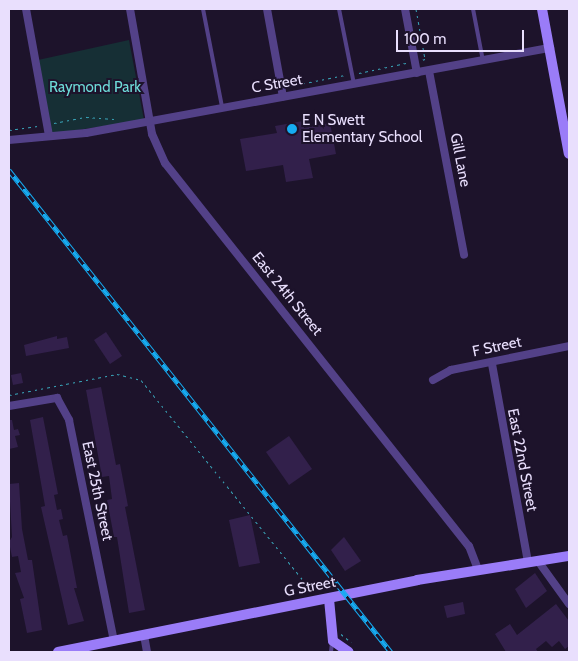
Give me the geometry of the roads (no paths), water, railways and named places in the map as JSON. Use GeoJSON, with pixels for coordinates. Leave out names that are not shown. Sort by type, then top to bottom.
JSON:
{"type":"FeatureCollection","features":[{"type":"Feature","properties":{"kind":"main road"},"geometry":{"type":"LineString","coordinates":[[542,9],[569,154]]}},
{"type":"Feature","properties":{"kind":"main road","name":"G Street"},"geometry":{"type":"LineString","coordinates":[[58,652],[478,570],[569,556]]}},
{"type":"Feature","properties":{"kind":"main road"},"geometry":{"type":"LineString","coordinates":[[329,599],[336,637],[352,650]]}},
{"type":"Feature","properties":{"kind":"street"},"geometry":{"type":"LineString","coordinates":[[26,9],[49,136]]}},
{"type":"Feature","properties":{"kind":"street","name":"East 24th Street"},"geometry":{"type":"LineString","coordinates":[[130,9],[150,121],[165,163],[469,546],[478,570]]}},
{"type":"Feature","properties":{"kind":"street"},"geometry":{"type":"LineString","coordinates":[[267,9],[283,97]]}},
{"type":"Feature","properties":{"kind":"street"},"geometry":{"type":"LineString","coordinates":[[405,9],[417,73]]}},
{"type":"Feature","properties":{"kind":"street","name":"C Street"},"geometry":{"type":"LineString","coordinates":[[9,140],[150,121],[550,48]]}},
{"type":"Feature","properties":{"kind":"street","name":"Gill Lane"},"geometry":{"type":"LineString","coordinates":[[429,71],[464,255]]}},
{"type":"Feature","properties":{"kind":"street","name":"F Street"},"geometry":{"type":"LineString","coordinates":[[433,380],[452,370],[492,364],[496,359],[569,346]]}},
{"type":"Feature","properties":{"kind":"street","name":"East 22nd Street"},"geometry":{"type":"LineString","coordinates":[[492,364],[491,373],[533,561]]}},
{"type":"Feature","properties":{"kind":"street","name":"East 25th Street"},"geometry":{"type":"LineString","coordinates":[[9,406],[57,398],[69,420],[114,641]]}},
{"type":"Feature","properties":{"kind":"street"},"geometry":{"type":"LineString","coordinates":[[533,561],[569,604]]}},
{"type":"Feature","properties":{"kind":"street"},"geometry":{"type":"LineString","coordinates":[[144,635],[147,652]]}},
{"type":"Feature","properties":{"kind":"lane"},"geometry":{"type":"LineString","coordinates":[[203,9],[223,108]]}},
{"type":"Feature","properties":{"kind":"lane"},"geometry":{"type":"LineString","coordinates":[[339,9],[354,84]]}},
{"type":"Feature","properties":{"kind":"lane"},"geometry":{"type":"LineString","coordinates":[[473,9],[483,61]]}},
{"type":"Feature","properties":{"kind":"lane"},"geometry":{"type":"LineString","coordinates":[[331,652],[336,637]]}},
{"type":"Feature","properties":{"kind":"railway"},"geometry":{"type":"LineString","coordinates":[[9,170],[391,652]]}},
{"type":"Feature","properties":{"kind":"place","name":"E N Swett Elementary School"},"geometry":{"type":"Point","coordinates":[292,129]}},
{"type":"Feature","properties":{"kind":"park label","name":"Raymond Park"},"geometry":{"type":"Point","coordinates":[95,88]}}]}
